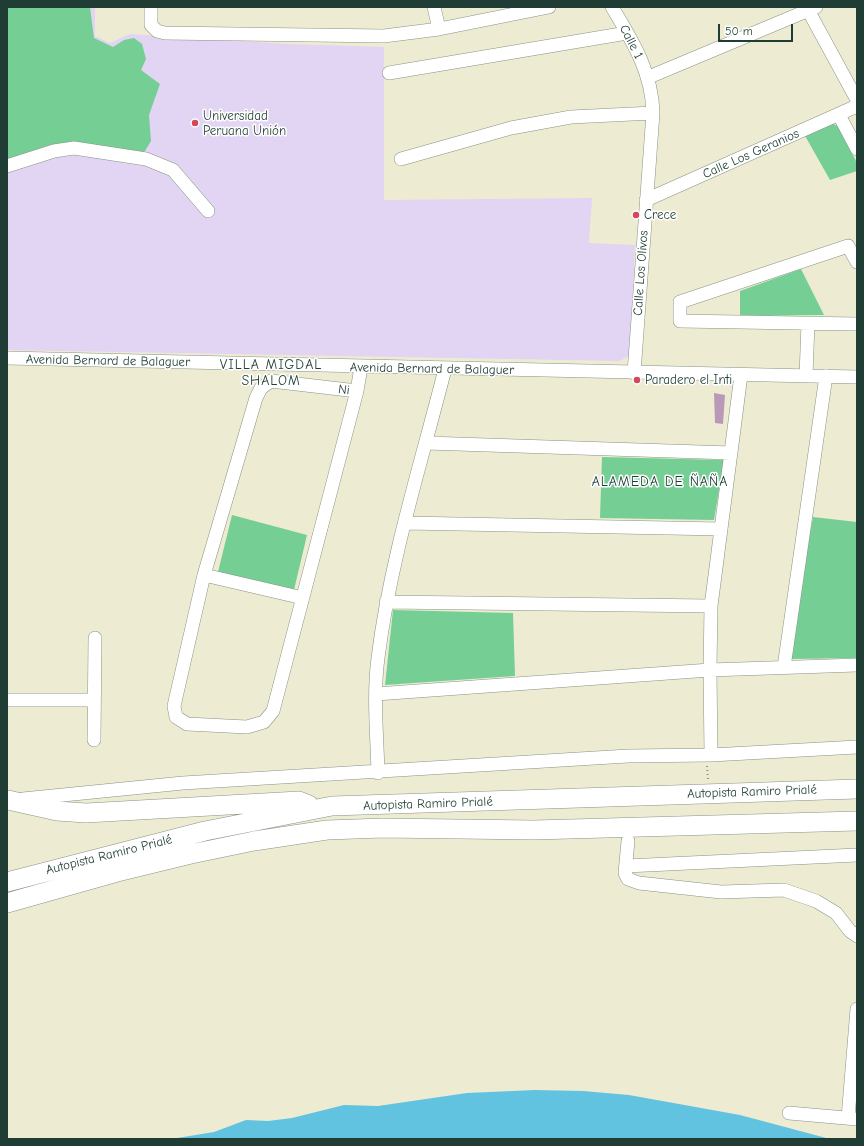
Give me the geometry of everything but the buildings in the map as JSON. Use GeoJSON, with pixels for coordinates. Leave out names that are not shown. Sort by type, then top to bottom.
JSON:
{"type":"FeatureCollection","features":[{"type":"Feature","properties":{"kind":"highway","name":"Autopista Ramiro Prialé"},"geometry":{"type":"LineString","coordinates":[[7,882],[206,831],[338,806],[857,789]]}},
{"type":"Feature","properties":{"kind":"highway"},"geometry":{"type":"LineString","coordinates":[[8,800],[57,811],[86,813],[299,802],[320,809]]}},
{"type":"Feature","properties":{"kind":"highway","name":"Autopista Ramiro Prialé"},"geometry":{"type":"LineString","coordinates":[[7,903],[117,872],[191,854],[254,841],[327,830],[383,828],[534,830],[857,821]]}},
{"type":"Feature","properties":{"kind":"street"},"geometry":{"type":"LineString","coordinates":[[151,7],[150,25],[157,31],[175,34],[384,36],[439,29],[549,7]]}},
{"type":"Feature","properties":{"kind":"street"},"geometry":{"type":"LineString","coordinates":[[434,7],[439,29]]}},
{"type":"Feature","properties":{"kind":"street","name":"Calle 1"},"geometry":{"type":"LineString","coordinates":[[612,7],[649,77]]}},
{"type":"Feature","properties":{"kind":"street"},"geometry":{"type":"LineString","coordinates":[[649,77],[812,9],[857,100]]}},
{"type":"Feature","properties":{"kind":"street"},"geometry":{"type":"LineString","coordinates":[[389,73],[627,33]]}},
{"type":"Feature","properties":{"kind":"street","name":"Calle Los Olivos"},"geometry":{"type":"LineString","coordinates":[[634,373],[653,113],[649,77]]}},
{"type":"Feature","properties":{"kind":"street","name":"Calle Los Geranios"},"geometry":{"type":"LineString","coordinates":[[646,200],[857,106]]}},
{"type":"Feature","properties":{"kind":"street"},"geometry":{"type":"LineString","coordinates":[[401,159],[511,128],[571,117],[653,113]]}},
{"type":"Feature","properties":{"kind":"street"},"geometry":{"type":"LineString","coordinates":[[839,115],[857,149]]}},
{"type":"Feature","properties":{"kind":"street"},"geometry":{"type":"LineString","coordinates":[[7,166],[54,151],[74,148],[146,158],[173,170],[208,211]]}},
{"type":"Feature","properties":{"kind":"street"},"geometry":{"type":"LineString","coordinates":[[857,262],[848,246],[680,302],[680,321],[857,324]]}},
{"type":"Feature","properties":{"kind":"street"},"geometry":{"type":"LineString","coordinates":[[806,376],[808,323]]}},
{"type":"Feature","properties":{"kind":"street","name":"Avenida Bernard de Balaguer"},"geometry":{"type":"LineString","coordinates":[[7,358],[445,369],[857,377]]}},
{"type":"Feature","properties":{"kind":"street"},"geometry":{"type":"LineString","coordinates":[[303,598],[204,575],[174,706],[176,717],[187,724],[247,727],[264,722],[273,711],[303,598],[357,391],[361,367]]}},
{"type":"Feature","properties":{"kind":"street"},"geometry":{"type":"LineString","coordinates":[[378,773],[376,694],[378,659],[386,602],[445,369]]}},
{"type":"Feature","properties":{"kind":"street"},"geometry":{"type":"LineString","coordinates":[[709,755],[711,606],[741,375]]}},
{"type":"Feature","properties":{"kind":"street"},"geometry":{"type":"LineString","coordinates":[[784,667],[826,376]]}},
{"type":"Feature","properties":{"kind":"street","name":"Ni"},"geometry":{"type":"LineString","coordinates":[[204,575],[256,398],[261,388],[271,381],[357,391]]}},
{"type":"Feature","properties":{"kind":"street"},"geometry":{"type":"LineString","coordinates":[[426,444],[731,453]]}},
{"type":"Feature","properties":{"kind":"street"},"geometry":{"type":"LineString","coordinates":[[406,523],[721,529]]}},
{"type":"Feature","properties":{"kind":"street"},"geometry":{"type":"LineString","coordinates":[[386,602],[711,606]]}},
{"type":"Feature","properties":{"kind":"street"},"geometry":{"type":"LineString","coordinates":[[94,740],[93,700],[95,638]]}},
{"type":"Feature","properties":{"kind":"street"},"geometry":{"type":"LineString","coordinates":[[376,694],[710,670],[857,665]]}},
{"type":"Feature","properties":{"kind":"street"},"geometry":{"type":"LineString","coordinates":[[7,700],[93,700]]}},
{"type":"Feature","properties":{"kind":"street"},"geometry":{"type":"LineString","coordinates":[[8,800],[183,783],[378,773],[628,756],[709,755],[857,746]]}},
{"type":"Feature","properties":{"kind":"street"},"geometry":{"type":"LineString","coordinates":[[628,840],[625,872],[628,879],[639,883],[721,892],[784,890],[816,901],[836,913],[850,931],[857,936]]}},
{"type":"Feature","properties":{"kind":"street"},"geometry":{"type":"LineString","coordinates":[[626,866],[857,855]]}},
{"type":"Feature","properties":{"kind":"street"},"geometry":{"type":"LineString","coordinates":[[789,1113],[853,1118],[857,1009]]}},
{"type":"Feature","properties":{"kind":"path"},"geometry":{"type":"LineString","coordinates":[[709,755],[709,794]]}},
{"type":"Feature","properties":{"kind":"shaded area","name":"Universidad Peruana Unión"},"geometry":{"type":"Polygon","coordinates":[[[7,7],[95,7],[95,36],[110,43],[130,34],[288,44],[384,47],[384,200],[592,198],[589,243],[635,245],[630,355],[620,361],[7,350],[7,7]]]}},
{"type":"Feature","properties":{"kind":"green space"},"geometry":{"type":"Polygon","coordinates":[[[7,7],[90,7],[94,38],[113,47],[124,40],[134,38],[142,44],[146,59],[141,70],[160,84],[149,115],[151,141],[145,151],[137,154],[88,146],[7,163],[7,7]]]}},
{"type":"Feature","properties":{"kind":"green space"},"geometry":{"type":"Polygon","coordinates":[[[831,123],[838,126],[857,163],[857,171],[830,180],[804,134],[831,123]]]}},
{"type":"Feature","properties":{"kind":"green space"},"geometry":{"type":"Polygon","coordinates":[[[801,269],[824,315],[740,316],[740,291],[801,269]]]}},
{"type":"Feature","properties":{"kind":"green space"},"geometry":{"type":"Polygon","coordinates":[[[602,457],[724,460],[714,520],[600,518],[602,457]]]}},
{"type":"Feature","properties":{"kind":"green space"},"geometry":{"type":"Polygon","coordinates":[[[232,515],[307,535],[294,590],[218,572],[232,515]]]}},
{"type":"Feature","properties":{"kind":"green space"},"geometry":{"type":"Polygon","coordinates":[[[813,517],[857,522],[857,658],[792,659],[791,640],[813,517]]]}},
{"type":"Feature","properties":{"kind":"green space"},"geometry":{"type":"Polygon","coordinates":[[[393,610],[513,613],[515,676],[385,685],[393,610]]]}},
{"type":"Feature","properties":{"kind":"water"},"geometry":{"type":"Polygon","coordinates":[[[535,1090],[583,1091],[629,1095],[740,1115],[830,1139],[171,1139],[214,1132],[246,1120],[268,1121],[292,1118],[344,1105],[378,1106],[467,1093],[535,1090]]]}},
{"type":"Feature","properties":{"kind":"place","name":"Universidad Peruana Unión"},"geometry":{"type":"Point","coordinates":[195,123]}},
{"type":"Feature","properties":{"kind":"place","name":"Crece"},"geometry":{"type":"Point","coordinates":[636,215]}},
{"type":"Feature","properties":{"kind":"place","name":"Paradero el Inti"},"geometry":{"type":"Point","coordinates":[637,380]}},
{"type":"Feature","properties":{"kind":"district","name":"VILLA MIGDAL SHALOM"},"geometry":{"type":"Point","coordinates":[271,374]}},
{"type":"Feature","properties":{"kind":"district","name":"ALAMEDA DE ÑAÑA"},"geometry":{"type":"Point","coordinates":[660,482]}}]}
